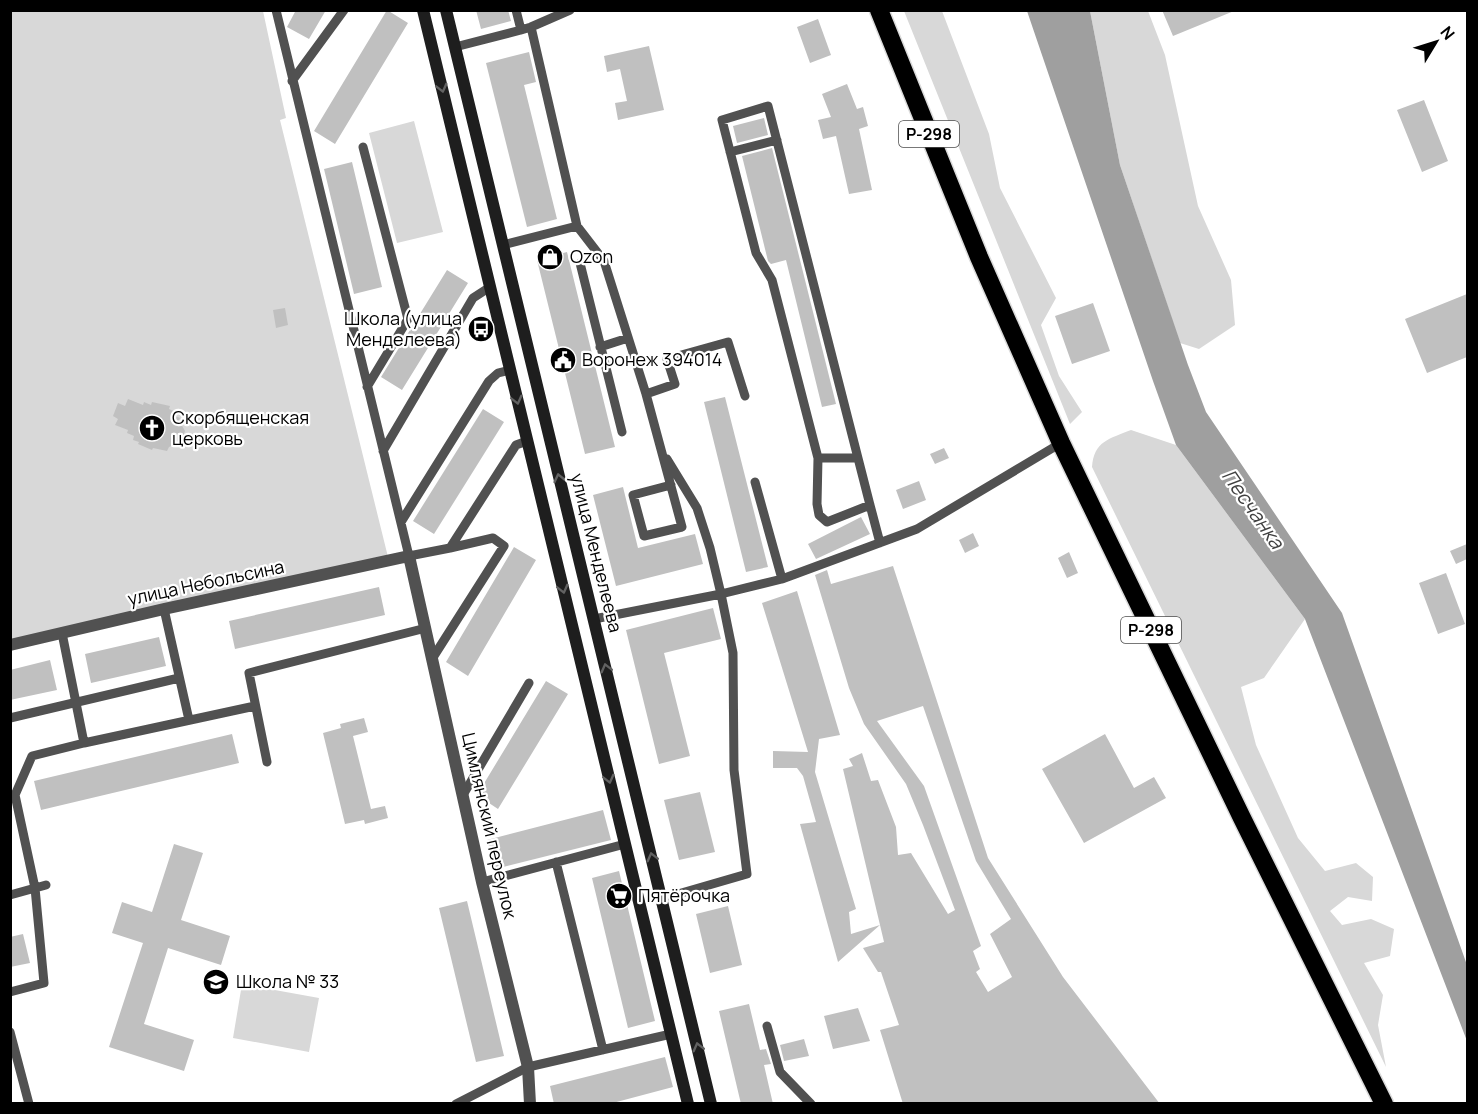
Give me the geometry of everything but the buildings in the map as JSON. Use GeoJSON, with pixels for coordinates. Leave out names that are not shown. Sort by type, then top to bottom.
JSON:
{"type":"FeatureCollection","features":[{"type":"Feature","properties":{"kind":"highway","name":"Р-298"},"geometry":{"type":"LineString","coordinates":[[879,10],[979,257],[1061,443],[1242,818],[1384,1104]]}},
{"type":"Feature","properties":{"kind":"street"},"geometry":{"type":"LineString","coordinates":[[423,10],[671,1034],[685,1103],[710,1099]]}},
{"type":"Feature","properties":{"kind":"street","name":"улица Менделеева"},"geometry":{"type":"LineString","coordinates":[[446,10],[710,1099]]}},
{"type":"Feature","properties":{"kind":"street"},"geometry":{"type":"LineString","coordinates":[[433,53],[455,47]]}},
{"type":"Feature","properties":{"kind":"street","name":"улица Небольсина"},"geometry":{"type":"LineString","coordinates":[[10,645],[409,556]]}},
{"type":"Feature","properties":{"kind":"street","name":"Цимлянский переулок"},"geometry":{"type":"LineString","coordinates":[[409,556],[483,882],[528,1067],[530,1104]]}},
{"type":"Feature","properties":{"kind":"lane"},"geometry":{"type":"LineString","coordinates":[[276,10],[409,556],[493,538],[504,546],[432,659]]}},
{"type":"Feature","properties":{"kind":"lane"},"geometry":{"type":"LineString","coordinates":[[292,81],[344,10]]}},
{"type":"Feature","properties":{"kind":"lane"},"geometry":{"type":"LineString","coordinates":[[516,10],[521,30]]}},
{"type":"Feature","properties":{"kind":"lane"},"geometry":{"type":"LineString","coordinates":[[455,47],[531,27],[570,10]]}},
{"type":"Feature","properties":{"kind":"lane"},"geometry":{"type":"LineString","coordinates":[[531,27],[577,226],[604,261],[646,394],[671,485],[682,527],[644,537],[633,495],[671,485]]}},
{"type":"Feature","properties":{"kind":"lane"},"geometry":{"type":"LineString","coordinates":[[870,505],[827,522],[819,515],[816,504],[818,458],[772,280],[756,253],[722,120],[768,106],[880,543]]}},
{"type":"Feature","properties":{"kind":"lane"},"geometry":{"type":"LineString","coordinates":[[730,152],[777,140]]}},
{"type":"Feature","properties":{"kind":"lane"},"geometry":{"type":"LineString","coordinates":[[363,147],[408,319],[367,387]]}},
{"type":"Feature","properties":{"kind":"lane"},"geometry":{"type":"LineString","coordinates":[[503,245],[577,226]]}},
{"type":"Feature","properties":{"kind":"lane"},"geometry":{"type":"LineString","coordinates":[[580,263],[622,432]]}},
{"type":"Feature","properties":{"kind":"lane"},"geometry":{"type":"LineString","coordinates":[[383,451],[473,298],[490,287]]}},
{"type":"Feature","properties":{"kind":"lane"},"geometry":{"type":"LineString","coordinates":[[600,347],[628,338]]}},
{"type":"Feature","properties":{"kind":"lane"},"geometry":{"type":"LineString","coordinates":[[646,394],[675,384],[667,359],[728,342],[745,396]]}},
{"type":"Feature","properties":{"kind":"lane"},"geometry":{"type":"LineString","coordinates":[[401,522],[489,381],[498,373],[510,370]]}},
{"type":"Feature","properties":{"kind":"lane"},"geometry":{"type":"LineString","coordinates":[[450,548],[516,445],[527,441]]}},
{"type":"Feature","properties":{"kind":"lane"},"geometry":{"type":"LineString","coordinates":[[594,619],[721,594],[782,579],[880,543],[917,529],[1061,443]]}},
{"type":"Feature","properties":{"kind":"lane"},"geometry":{"type":"LineString","coordinates":[[661,897],[747,874],[734,770],[733,653],[710,548],[697,508],[662,452]]}},
{"type":"Feature","properties":{"kind":"lane"},"geometry":{"type":"LineString","coordinates":[[818,458],[858,458]]}},
{"type":"Feature","properties":{"kind":"lane"},"geometry":{"type":"LineString","coordinates":[[755,482],[782,579]]}},
{"type":"Feature","properties":{"kind":"lane"},"geometry":{"type":"LineString","coordinates":[[164,609],[189,720]]}},
{"type":"Feature","properties":{"kind":"lane"},"geometry":{"type":"LineString","coordinates":[[267,762],[249,673],[426,628]]}},
{"type":"Feature","properties":{"kind":"lane"},"geometry":{"type":"LineString","coordinates":[[62,633],[84,743]]}},
{"type":"Feature","properties":{"kind":"lane"},"geometry":{"type":"LineString","coordinates":[[10,718],[179,678]]}},
{"type":"Feature","properties":{"kind":"lane"},"geometry":{"type":"LineString","coordinates":[[463,795],[529,683]]}},
{"type":"Feature","properties":{"kind":"lane"},"geometry":{"type":"LineString","coordinates":[[10,992],[44,983],[35,888],[15,795],[32,756],[255,706]]}},
{"type":"Feature","properties":{"kind":"lane"},"geometry":{"type":"LineString","coordinates":[[483,882],[625,844]]}},
{"type":"Feature","properties":{"kind":"lane"},"geometry":{"type":"LineString","coordinates":[[556,862],[603,1050]]}},
{"type":"Feature","properties":{"kind":"lane"},"geometry":{"type":"LineString","coordinates":[[10,895],[46,885]]}},
{"type":"Feature","properties":{"kind":"lane"},"geometry":{"type":"LineString","coordinates":[[767,1026],[780,1072],[812,1104]]}},
{"type":"Feature","properties":{"kind":"lane"},"geometry":{"type":"LineString","coordinates":[[10,1032],[29,1104]]}},
{"type":"Feature","properties":{"kind":"lane"},"geometry":{"type":"LineString","coordinates":[[456,1104],[528,1067],[671,1034]]}},
{"type":"Feature","properties":{"kind":"shaded area"},"geometry":{"type":"Polygon","coordinates":[[[10,11],[263,11],[286,118],[280,120],[388,557],[11,641],[10,11]]]}},
{"type":"Feature","properties":{"kind":"shaded area"},"geometry":{"type":"Polygon","coordinates":[[[904,11],[942,11],[989,134],[1000,188],[1056,298],[1041,325],[1059,376],[1082,412],[1070,424],[904,11]]]}},
{"type":"Feature","properties":{"kind":"shaded area"},"geometry":{"type":"Polygon","coordinates":[[[1090,11],[1148,11],[1165,55],[1198,206],[1231,280],[1235,325],[1199,349],[1180,343],[1120,165],[1090,11]]]}},
{"type":"Feature","properties":{"kind":"shaded area"},"geometry":{"type":"Polygon","coordinates":[[[414,121],[443,232],[397,243],[369,133],[414,121]]]}},
{"type":"Feature","properties":{"kind":"shaded area"},"geometry":{"type":"Polygon","coordinates":[[[1131,430],[1176,445],[1305,619],[1264,678],[1241,687],[1256,745],[1298,838],[1325,871],[1356,863],[1373,877],[1372,901],[1348,897],[1330,911],[1342,925],[1371,919],[1394,929],[1390,956],[1364,963],[1383,995],[1378,1025],[1386,1067],[1092,467],[1093,458],[1099,446],[1131,430]]]}},
{"type":"Feature","properties":{"kind":"shaded area"},"geometry":{"type":"Polygon","coordinates":[[[242,984],[319,998],[309,1052],[233,1038],[242,984]]]}},
{"type":"Feature","properties":{"kind":"water","name":"Песчанка"},"geometry":{"type":"Polygon","coordinates":[[[1027,11],[1090,11],[1120,165],[1206,412],[1342,613],[1467,965],[1467,1041],[1305,619],[1176,445],[1027,11]]]}},
{"type":"Feature","properties":{"kind":"place","name":"Ozon"},"geometry":{"type":"Point","coordinates":[550,257]}},
{"type":"Feature","properties":{"kind":"place","name":"Школа (улица Менделеева)"},"geometry":{"type":"Point","coordinates":[481,329]}},
{"type":"Feature","properties":{"kind":"place","name":"Воронеж 394014"},"geometry":{"type":"Point","coordinates":[563,360]}},
{"type":"Feature","properties":{"kind":"place","name":"Скорбященская церковь"},"geometry":{"type":"Point","coordinates":[152,428]}},
{"type":"Feature","properties":{"kind":"place","name":"Пятёрочка"},"geometry":{"type":"Point","coordinates":[619,896]}},
{"type":"Feature","properties":{"kind":"place","name":"Школа № 33"},"geometry":{"type":"Point","coordinates":[216,982]}}]}
